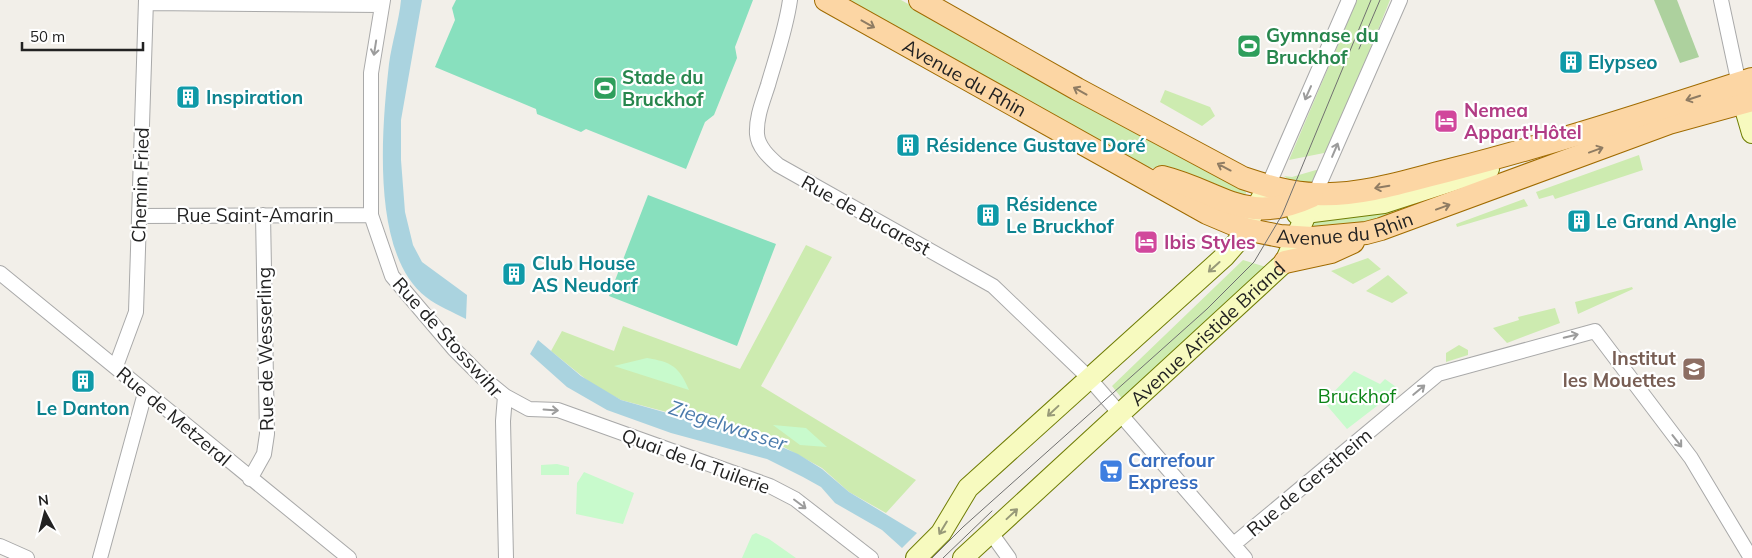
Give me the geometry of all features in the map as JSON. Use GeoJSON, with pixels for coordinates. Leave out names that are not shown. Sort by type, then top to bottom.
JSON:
{"type":"FeatureCollection","features":[{"type":"Feature","properties":{"kind":"main road","name":"Avenue du Rhin"},"geometry":{"type":"LineString","coordinates":[[826,0],[1198,209],[1245,229],[1295,238],[1330,238],[1381,230],[1669,123],[1747,91]]}},
{"type":"Feature","properties":{"kind":"main road","name":"Avenue du Rhin"},"geometry":{"type":"LineString","coordinates":[[920,0],[1078,89],[1243,178],[1311,204],[1346,193],[1390,186],[1747,91]]}},
{"type":"Feature","properties":{"kind":"main road"},"geometry":{"type":"LineString","coordinates":[[1747,91],[1752,133]]}},
{"type":"Feature","properties":{"kind":"main road"},"geometry":{"type":"LineString","coordinates":[[1127,169],[1182,182],[1236,206],[1256,209],[1311,204]]}},
{"type":"Feature","properties":{"kind":"main road"},"geometry":{"type":"LineString","coordinates":[[916,558],[941,533],[968,488],[1225,256],[1245,229],[1268,186]]}},
{"type":"Feature","properties":{"kind":"main road"},"geometry":{"type":"LineString","coordinates":[[1245,229],[1270,217],[1311,204]]}},
{"type":"Feature","properties":{"kind":"main road","name":"Avenue Aristide Briand"},"geometry":{"type":"LineString","coordinates":[[963,558],[1285,262],[1311,204]]}},
{"type":"Feature","properties":{"kind":"main road"},"geometry":{"type":"LineString","coordinates":[[1285,262],[1331,252],[1381,230]]}},
{"type":"Feature","properties":{"kind":"street","name":"Rue de Bucarest"},"geometry":{"type":"LineString","coordinates":[[790,0],[785,29],[758,119],[757,136],[762,148],[778,165],[993,286],[1089,378]]}},
{"type":"Feature","properties":{"kind":"street"},"geometry":{"type":"LineString","coordinates":[[1268,186],[1349,0]]}},
{"type":"Feature","properties":{"kind":"street"},"geometry":{"type":"LineString","coordinates":[[1311,204],[1400,0]]}},
{"type":"Feature","properties":{"kind":"street"},"geometry":{"type":"LineString","coordinates":[[1721,0],[1747,91]]}},
{"type":"Feature","properties":{"kind":"street"},"geometry":{"type":"LineString","coordinates":[[146,2],[382,2]]}},
{"type":"Feature","properties":{"kind":"street","name":"Chemin Fried"},"geometry":{"type":"LineString","coordinates":[[116,366],[136,312],[146,2]]}},
{"type":"Feature","properties":{"kind":"street","name":"Rue de Stosswihr"},"geometry":{"type":"LineString","coordinates":[[382,2],[371,73],[371,215],[392,276],[460,355],[483,378],[505,396],[503,421],[506,558]]}},
{"type":"Feature","properties":{"kind":"street","name":"Rue de Wesserling"},"geometry":{"type":"LineString","coordinates":[[250,479],[264,454],[267,434],[263,215]]}},
{"type":"Feature","properties":{"kind":"street","name":"Rue Saint-Amarin"},"geometry":{"type":"LineString","coordinates":[[139,216],[371,215]]}},
{"type":"Feature","properties":{"kind":"street","name":"Rue de Metzeral"},"geometry":{"type":"LineString","coordinates":[[0,273],[349,558]]}},
{"type":"Feature","properties":{"kind":"street","name":"Rue de Gerstheim"},"geometry":{"type":"LineString","coordinates":[[1234,544],[1438,374],[1478,361],[1596,331],[1691,458],[1751,558]]}},
{"type":"Feature","properties":{"kind":"street","name":"Avenue Aristide Briand"},"geometry":{"type":"LineString","coordinates":[[1089,378],[1120,413]]}},
{"type":"Feature","properties":{"kind":"street"},"geometry":{"type":"LineString","coordinates":[[100,558],[145,393]]}},
{"type":"Feature","properties":{"kind":"street","name":"Quai de la Tuilerie"},"geometry":{"type":"LineString","coordinates":[[505,396],[529,409],[558,410],[770,486],[794,499],[871,558]]}},
{"type":"Feature","properties":{"kind":"street"},"geometry":{"type":"LineString","coordinates":[[1120,413],[1245,558]]}},
{"type":"Feature","properties":{"kind":"street"},"geometry":{"type":"LineString","coordinates":[[991,533],[1010,558]]}},
{"type":"Feature","properties":{"kind":"street"},"geometry":{"type":"LineString","coordinates":[[0,546],[27,558]]}},
{"type":"Feature","properties":{"kind":"green space","name":"Stade du Bruckhof"},"geometry":{"type":"Polygon","coordinates":[[[456,0],[753,0],[735,47],[737,58],[714,115],[705,122],[686,169],[586,129],[581,132],[537,114],[536,109],[435,67],[455,20],[452,8],[456,0]]]}},
{"type":"Feature","properties":{"kind":"green space"},"geometry":{"type":"Polygon","coordinates":[[[838,0],[901,0],[1239,186],[1246,192],[1245,199],[1183,176],[1141,165],[838,0]]]}},
{"type":"Feature","properties":{"kind":"green space"},"geometry":{"type":"Polygon","coordinates":[[[1357,0],[1390,0],[1329,152],[1289,160],[1357,0]]]}},
{"type":"Feature","properties":{"kind":"green space"},"geometry":{"type":"Polygon","coordinates":[[[1654,0],[1677,0],[1699,57],[1680,63],[1654,0]]]}},
{"type":"Feature","properties":{"kind":"green space"},"geometry":{"type":"Polygon","coordinates":[[[1165,90],[1210,107],[1215,116],[1202,126],[1160,102],[1165,90]]]}},
{"type":"Feature","properties":{"kind":"green space"},"geometry":{"type":"Polygon","coordinates":[[[1639,155],[1643,170],[1555,199],[1553,195],[1539,199],[1536,192],[1639,155]]]}},
{"type":"Feature","properties":{"kind":"green space"},"geometry":{"type":"Polygon","coordinates":[[[1320,170],[1319,179],[1310,182],[1292,181],[1284,176],[1292,177],[1320,170]]]}},
{"type":"Feature","properties":{"kind":"green space"},"geometry":{"type":"Polygon","coordinates":[[[1471,185],[1374,223],[1313,230],[1312,220],[1471,185]]]}},
{"type":"Feature","properties":{"kind":"green space"},"geometry":{"type":"Polygon","coordinates":[[[648,195],[776,244],[737,346],[609,296],[648,195]]]}},
{"type":"Feature","properties":{"kind":"green space"},"geometry":{"type":"Polygon","coordinates":[[[1524,199],[1528,206],[1457,227],[1456,224],[1524,199]]]}},
{"type":"Feature","properties":{"kind":"green space"},"geometry":{"type":"Polygon","coordinates":[[[806,245],[832,257],[761,386],[916,480],[886,513],[849,492],[822,468],[780,445],[621,400],[593,385],[551,351],[562,331],[614,351],[623,326],[740,369],[806,245]]]}},
{"type":"Feature","properties":{"kind":"green space"},"geometry":{"type":"Polygon","coordinates":[[[1368,258],[1381,269],[1353,284],[1331,271],[1368,258]]]}},
{"type":"Feature","properties":{"kind":"green space"},"geometry":{"type":"Polygon","coordinates":[[[1243,260],[1266,267],[1128,406],[1112,386],[1243,260]]]}},
{"type":"Feature","properties":{"kind":"green space"},"geometry":{"type":"Polygon","coordinates":[[[1388,275],[1408,293],[1392,303],[1366,291],[1388,275]]]}},
{"type":"Feature","properties":{"kind":"green space"},"geometry":{"type":"Polygon","coordinates":[[[1632,287],[1633,289],[1578,314],[1575,302],[1632,287]]]}},
{"type":"Feature","properties":{"kind":"green space"},"geometry":{"type":"Polygon","coordinates":[[[1555,308],[1560,323],[1507,343],[1493,328],[1519,320],[1518,317],[1555,308]]]}},
{"type":"Feature","properties":{"kind":"green space"},"geometry":{"type":"Polygon","coordinates":[[[1459,345],[1468,350],[1468,355],[1446,362],[1446,353],[1459,345]]]}},
{"type":"Feature","properties":{"kind":"green space"},"geometry":{"type":"Polygon","coordinates":[[[647,358],[662,361],[678,370],[689,390],[614,366],[647,358]]]}},
{"type":"Feature","properties":{"kind":"green space","name":"Bruckhof"},"geometry":{"type":"Polygon","coordinates":[[[1354,371],[1380,384],[1385,379],[1399,389],[1347,429],[1324,402],[1354,371]]]}},
{"type":"Feature","properties":{"kind":"green space"},"geometry":{"type":"Polygon","coordinates":[[[773,425],[806,428],[827,447],[800,445],[773,425]]]}},
{"type":"Feature","properties":{"kind":"green space"},"geometry":{"type":"Polygon","coordinates":[[[557,464],[569,467],[569,475],[541,475],[541,465],[557,464]]]}},
{"type":"Feature","properties":{"kind":"green space"},"geometry":{"type":"Polygon","coordinates":[[[584,472],[634,493],[623,524],[576,514],[577,483],[584,472]]]}},
{"type":"Feature","properties":{"kind":"green space"},"geometry":{"type":"Polygon","coordinates":[[[756,533],[769,539],[796,558],[742,558],[752,535],[756,533]]]}},
{"type":"Feature","properties":{"kind":"water"},"geometry":{"type":"Polygon","coordinates":[[[401,0],[422,0],[401,120],[401,160],[405,212],[413,245],[422,262],[467,295],[466,319],[430,300],[408,277],[396,251],[388,221],[384,188],[384,121],[389,64],[401,0]]]}},
{"type":"Feature","properties":{"kind":"water","name":"Ziegelwasser"},"geometry":{"type":"Polygon","coordinates":[[[538,340],[581,376],[621,400],[770,442],[798,454],[822,469],[849,492],[917,533],[902,548],[882,530],[835,503],[821,487],[767,459],[671,433],[607,410],[567,387],[530,354],[538,340]]]}},
{"type":"Feature","properties":{"kind":"tram line"},"geometry":{"type":"LineString","coordinates":[[932,558],[963,527],[1207,309],[1254,262],[1282,215],[1371,0]]}},
{"type":"Feature","properties":{"kind":"tram line"},"geometry":{"type":"LineString","coordinates":[[1359,49],[1380,0]]}},
{"type":"Feature","properties":{"kind":"tram line"},"geometry":{"type":"LineString","coordinates":[[943,558],[992,511]]}},
{"type":"Feature","properties":{"kind":"place","name":"Gymnase du Bruckhof"},"geometry":{"type":"Point","coordinates":[1249,46]}},
{"type":"Feature","properties":{"kind":"place","name":"Elypseo"},"geometry":{"type":"Point","coordinates":[1571,62]}},
{"type":"Feature","properties":{"kind":"place","name":"Stade du Bruckhof"},"geometry":{"type":"Point","coordinates":[605,88]}},
{"type":"Feature","properties":{"kind":"place","name":"Inspiration"},"geometry":{"type":"Point","coordinates":[188,97]}},
{"type":"Feature","properties":{"kind":"place","name":"Nemea Appart'Hôtel"},"geometry":{"type":"Point","coordinates":[1446,121]}},
{"type":"Feature","properties":{"kind":"place","name":"Résidence Gustave Doré"},"geometry":{"type":"Point","coordinates":[908,145]}},
{"type":"Feature","properties":{"kind":"place","name":"Résidence Le Bruckhof"},"geometry":{"type":"Point","coordinates":[988,215]}},
{"type":"Feature","properties":{"kind":"place","name":"Le Grand Angle"},"geometry":{"type":"Point","coordinates":[1579,221]}},
{"type":"Feature","properties":{"kind":"place","name":"Ibis Styles"},"geometry":{"type":"Point","coordinates":[1146,242]}},
{"type":"Feature","properties":{"kind":"place","name":"Club House AS Neudorf"},"geometry":{"type":"Point","coordinates":[514,274]}},
{"type":"Feature","properties":{"kind":"place","name":"Institut les Mouettes"},"geometry":{"type":"Point","coordinates":[1694,369]}},
{"type":"Feature","properties":{"kind":"place","name":"Le Danton"},"geometry":{"type":"Point","coordinates":[83,381]}},
{"type":"Feature","properties":{"kind":"place","name":"Carrefour Express"},"geometry":{"type":"Point","coordinates":[1111,471]}}]}
